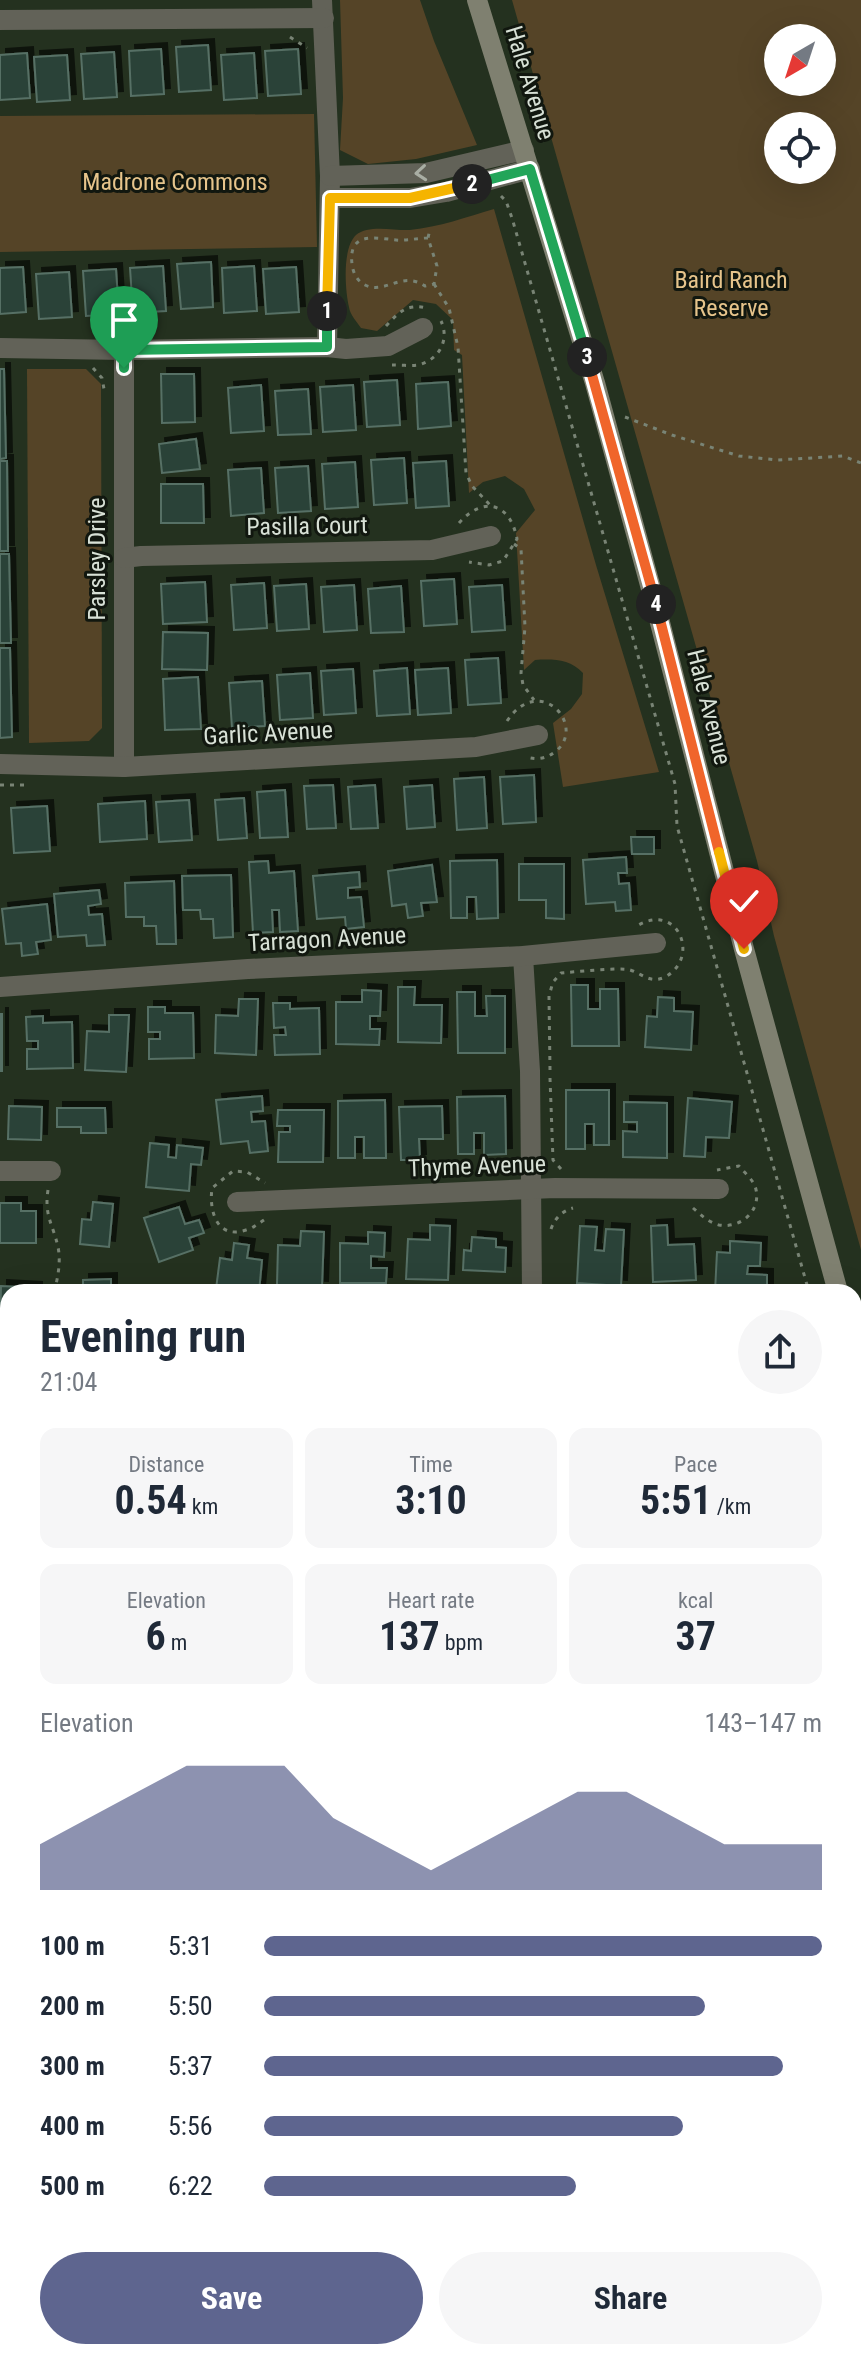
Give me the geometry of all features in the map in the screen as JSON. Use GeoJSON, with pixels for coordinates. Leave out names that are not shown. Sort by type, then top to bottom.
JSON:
{"type":"FeatureCollection","features":[{"type":"Feature","properties":{"kind":"main road","name":"Hale Avenue"},"geometry":{"type":"LineString","coordinates":[[477,0],[603,414],[836,1284]]}},
{"type":"Feature","properties":{"kind":"street"},"geometry":{"type":"LineString","coordinates":[[0,20],[103,9],[323,9],[330,176],[327,347]]}},
{"type":"Feature","properties":{"kind":"street"},"geometry":{"type":"LineString","coordinates":[[330,176],[426,173],[527,160]]}},
{"type":"Feature","properties":{"kind":"street"},"geometry":{"type":"LineString","coordinates":[[330,198],[410,198],[446,192],[527,160]]}},
{"type":"Feature","properties":{"kind":"street"},"geometry":{"type":"LineString","coordinates":[[0,348],[346,349],[388,346],[433,326]]}},
{"type":"Feature","properties":{"kind":"street","name":"Parsley Drive"},"geometry":{"type":"LineString","coordinates":[[124,350],[124,767]]}},
{"type":"Feature","properties":{"kind":"street","name":"Pasilla Court"},"geometry":{"type":"LineString","coordinates":[[124,558],[432,550],[491,536]]}},
{"type":"Feature","properties":{"kind":"street","name":"Garlic Avenue"},"geometry":{"type":"LineString","coordinates":[[0,764],[124,767],[476,747],[538,735]]}},
{"type":"Feature","properties":{"kind":"street","name":"Tarragon Avenue"},"geometry":{"type":"LineString","coordinates":[[0,987],[248,969],[523,956],[656,943]]}},
{"type":"Feature","properties":{"kind":"street"},"geometry":{"type":"LineString","coordinates":[[523,956],[530,1071],[532,1284]]}},
{"type":"Feature","properties":{"kind":"street"},"geometry":{"type":"LineString","coordinates":[[0,1171],[51,1171]]}},
{"type":"Feature","properties":{"kind":"street","name":"Thyme Avenue"},"geometry":{"type":"LineString","coordinates":[[237,1202],[713,1181]]}},
{"type":"Feature","properties":{"kind":"path"},"geometry":{"type":"LineString","coordinates":[[283,35],[307,48]]}},
{"type":"Feature","properties":{"kind":"path"},"geometry":{"type":"LineString","coordinates":[[499,194],[506,201],[512,218],[675,784],[677,826],[807,1284]]}},
{"type":"Feature","properties":{"kind":"path"},"geometry":{"type":"LineString","coordinates":[[430,229],[428,238],[437,266],[434,284],[453,320],[460,368],[466,473],[479,495],[492,507]]}},
{"type":"Feature","properties":{"kind":"path"},"geometry":{"type":"LineString","coordinates":[[428,238],[394,240],[374,236],[364,239],[355,246],[353,267],[357,279],[376,288],[407,280],[418,281],[425,286],[434,284]]}},
{"type":"Feature","properties":{"kind":"path"},"geometry":{"type":"LineString","coordinates":[[433,326],[453,320]]}},
{"type":"Feature","properties":{"kind":"path"},"geometry":{"type":"LineString","coordinates":[[92,368],[102,378],[104,390]]}},
{"type":"Feature","properties":{"kind":"path"},"geometry":{"type":"LineString","coordinates":[[603,414],[627,418],[739,456],[778,460],[843,456],[861,463]]}},
{"type":"Feature","properties":{"kind":"path"},"geometry":{"type":"LineString","coordinates":[[514,544],[521,549],[522,560],[520,572],[525,627],[521,662],[523,685],[534,701]]}},
{"type":"Feature","properties":{"kind":"path"},"geometry":{"type":"LineString","coordinates":[[561,1170],[553,1160],[551,1137],[549,996],[553,982],[561,973],[628,969],[652,980],[666,976],[683,954],[683,939],[676,927],[662,919],[649,919],[626,934]]}},
{"type":"Feature","properties":{"kind":"path"},"geometry":{"type":"LineString","coordinates":[[693,1208],[704,1218],[720,1225],[735,1225],[750,1216],[757,1200],[755,1185],[739,1166],[720,1169],[713,1181]]}},
{"type":"Feature","properties":{"kind":"path"},"geometry":{"type":"LineString","coordinates":[[51,1171],[45,1207],[59,1249],[56,1284]]}},
{"type":"Feature","properties":{"kind":"path"},"geometry":{"type":"LineString","coordinates":[[266,1184],[247,1172],[233,1171],[212,1188],[210,1204],[213,1217],[232,1232],[243,1232],[270,1217]]}},
{"type":"Feature","properties":{"kind":"path"},"geometry":{"type":"LineString","coordinates":[[549,1234],[555,1219],[576,1207]]}},
{"type":"Feature","properties":{"kind":"green space"},"geometry":{"type":"Polygon","coordinates":[[[340,0],[420,0],[477,145],[416,159],[368,164],[340,150],[343,98],[340,0]]]}},
{"type":"Feature","properties":{"kind":"green space","name":"Baird Ranch Reserve"},"geometry":{"type":"Polygon","coordinates":[[[512,0],[861,0],[861,1250],[774,936],[757,861],[512,0]]]}},
{"type":"Feature","properties":{"kind":"green space","name":"Madrone Commons"},"geometry":{"type":"Polygon","coordinates":[[[314,114],[317,247],[0,252],[0,116],[314,114]]]}},
{"type":"Feature","properties":{"kind":"green space"},"geometry":{"type":"Polygon","coordinates":[[[494,209],[659,772],[563,787],[553,723],[571,709],[582,694],[583,673],[567,662],[548,660],[535,660],[524,670],[516,533],[535,510],[524,489],[505,476],[483,482],[469,493],[462,355],[454,350],[453,320],[436,304],[413,300],[377,331],[361,328],[350,310],[347,259],[348,249],[356,235],[375,229],[432,227],[494,209]]]}},
{"type":"Feature","properties":{"kind":"green space"},"geometry":{"type":"Polygon","coordinates":[[[27,369],[86,369],[101,384],[102,728],[89,741],[29,743],[27,369]]]}},
{"type":"Feature","properties":{"kind":"building"},"geometry":{"type":"Polygon","coordinates":[[[208,45],[211,90],[179,92],[176,47],[208,45]]]}},
{"type":"Feature","properties":{"kind":"building"},"geometry":{"type":"Polygon","coordinates":[[[161,49],[164,94],[131,96],[129,51],[161,49]]]}},
{"type":"Feature","properties":{"kind":"building"},"geometry":{"type":"Polygon","coordinates":[[[298,49],[301,94],[268,96],[265,51],[298,49]]]}},
{"type":"Feature","properties":{"kind":"building"},"geometry":{"type":"Polygon","coordinates":[[[114,52],[117,97],[84,99],[81,54],[114,52]]]}},
{"type":"Feature","properties":{"kind":"building"},"geometry":{"type":"Polygon","coordinates":[[[27,53],[30,98],[0,100],[0,55],[27,53]]]}},
{"type":"Feature","properties":{"kind":"building"},"geometry":{"type":"Polygon","coordinates":[[[254,53],[257,98],[224,100],[221,55],[254,53]]]}},
{"type":"Feature","properties":{"kind":"building"},"geometry":{"type":"Polygon","coordinates":[[[67,55],[70,100],[37,102],[34,57],[67,55]]]}},
{"type":"Feature","properties":{"kind":"building"},"geometry":{"type":"Polygon","coordinates":[[[211,262],[213,307],[181,309],[177,264],[211,262]]]}},
{"type":"Feature","properties":{"kind":"building"},"geometry":{"type":"Polygon","coordinates":[[[163,266],[166,311],[133,313],[130,268],[163,266]]]}},
{"type":"Feature","properties":{"kind":"building"},"geometry":{"type":"Polygon","coordinates":[[[254,266],[257,311],[224,313],[222,268],[254,266]]]}},
{"type":"Feature","properties":{"kind":"building"},"geometry":{"type":"Polygon","coordinates":[[[23,267],[26,312],[0,314],[0,268],[23,267]]]}},
{"type":"Feature","properties":{"kind":"building"},"geometry":{"type":"Polygon","coordinates":[[[296,267],[299,312],[266,314],[263,269],[296,267]]]}},
{"type":"Feature","properties":{"kind":"building"},"geometry":{"type":"Polygon","coordinates":[[[116,269],[119,314],[86,316],[83,271],[116,269]]]}},
{"type":"Feature","properties":{"kind":"building"},"geometry":{"type":"Polygon","coordinates":[[[69,272],[72,317],[39,319],[36,274],[69,272]]]}},
{"type":"Feature","properties":{"kind":"building"},"geometry":{"type":"Polygon","coordinates":[[[0,369],[4,369],[6,458],[0,459],[0,369]]]}},
{"type":"Feature","properties":{"kind":"building"},"geometry":{"type":"Polygon","coordinates":[[[161,374],[194,374],[195,422],[162,423],[161,374]]]}},
{"type":"Feature","properties":{"kind":"building"},"geometry":{"type":"Polygon","coordinates":[[[397,380],[400,425],[367,427],[364,382],[397,380]]]}},
{"type":"Feature","properties":{"kind":"building"},"geometry":{"type":"Polygon","coordinates":[[[448,382],[451,426],[418,429],[416,384],[448,382]]]}},
{"type":"Feature","properties":{"kind":"building"},"geometry":{"type":"Polygon","coordinates":[[[261,385],[264,431],[231,433],[228,388],[261,385]]]}},
{"type":"Feature","properties":{"kind":"building"},"geometry":{"type":"Polygon","coordinates":[[[353,385],[356,430],[323,432],[320,387],[353,385]]]}},
{"type":"Feature","properties":{"kind":"building"},"geometry":{"type":"Polygon","coordinates":[[[308,389],[311,434],[278,435],[275,391],[308,389]]]}},
{"type":"Feature","properties":{"kind":"building"},"geometry":{"type":"Polygon","coordinates":[[[196,439],[200,469],[162,473],[159,444],[196,439]]]}},
{"type":"Feature","properties":{"kind":"building"},"geometry":{"type":"Polygon","coordinates":[[[404,458],[407,503],[374,505],[371,460],[404,458]]]}},
{"type":"Feature","properties":{"kind":"building"},"geometry":{"type":"Polygon","coordinates":[[[0,461],[7,461],[8,551],[0,551],[0,461]]]}},
{"type":"Feature","properties":{"kind":"building"},"geometry":{"type":"Polygon","coordinates":[[[446,461],[449,506],[416,508],[413,463],[446,461]]]}},
{"type":"Feature","properties":{"kind":"building"},"geometry":{"type":"Polygon","coordinates":[[[355,462],[358,507],[325,509],[322,464],[355,462]]]}},
{"type":"Feature","properties":{"kind":"building"},"geometry":{"type":"Polygon","coordinates":[[[308,466],[311,511],[278,513],[275,468],[308,466]]]}},
{"type":"Feature","properties":{"kind":"building"},"geometry":{"type":"Polygon","coordinates":[[[261,468],[264,513],[231,516],[228,470],[261,468]]]}},
{"type":"Feature","properties":{"kind":"building"},"geometry":{"type":"Polygon","coordinates":[[[161,484],[203,484],[204,523],[161,523],[161,484]]]}},
{"type":"Feature","properties":{"kind":"building"},"geometry":{"type":"Polygon","coordinates":[[[0,554],[9,554],[11,643],[0,643],[0,554]]]}},
{"type":"Feature","properties":{"kind":"building"},"geometry":{"type":"Polygon","coordinates":[[[454,579],[457,624],[424,626],[421,581],[454,579]]]}},
{"type":"Feature","properties":{"kind":"building"},"geometry":{"type":"Polygon","coordinates":[[[205,582],[207,622],[163,624],[161,584],[205,582]]]}},
{"type":"Feature","properties":{"kind":"building"},"geometry":{"type":"Polygon","coordinates":[[[264,583],[267,628],[234,630],[231,585],[264,583]]]}},
{"type":"Feature","properties":{"kind":"building"},"geometry":{"type":"Polygon","coordinates":[[[306,584],[309,629],[277,631],[274,586],[306,584]]]}},
{"type":"Feature","properties":{"kind":"building"},"geometry":{"type":"Polygon","coordinates":[[[354,585],[357,630],[324,632],[321,587],[354,585]]]}},
{"type":"Feature","properties":{"kind":"building"},"geometry":{"type":"Polygon","coordinates":[[[502,585],[505,630],[472,632],[469,587],[502,585]]]}},
{"type":"Feature","properties":{"kind":"building"},"geometry":{"type":"Polygon","coordinates":[[[401,586],[404,632],[371,633],[368,589],[401,586]]]}},
{"type":"Feature","properties":{"kind":"building"},"geometry":{"type":"Polygon","coordinates":[[[163,632],[208,633],[207,670],[162,669],[163,632]]]}},
{"type":"Feature","properties":{"kind":"building"},"geometry":{"type":"Polygon","coordinates":[[[0,648],[10,648],[12,737],[0,738],[0,648]]]}},
{"type":"Feature","properties":{"kind":"building"},"geometry":{"type":"Polygon","coordinates":[[[498,658],[501,703],[468,705],[465,660],[498,658]]]}},
{"type":"Feature","properties":{"kind":"building"},"geometry":{"type":"Polygon","coordinates":[[[407,668],[410,714],[377,716],[374,671],[407,668]]]}},
{"type":"Feature","properties":{"kind":"building"},"geometry":{"type":"Polygon","coordinates":[[[448,668],[451,713],[418,715],[415,670],[448,668]]]}},
{"type":"Feature","properties":{"kind":"building"},"geometry":{"type":"Polygon","coordinates":[[[353,669],[356,713],[324,715],[321,671],[353,669]]]}},
{"type":"Feature","properties":{"kind":"building"},"geometry":{"type":"Polygon","coordinates":[[[310,673],[313,718],[280,720],[277,675],[310,673]]]}},
{"type":"Feature","properties":{"kind":"building"},"geometry":{"type":"Polygon","coordinates":[[[198,677],[201,729],[165,730],[163,679],[198,677]]]}},
{"type":"Feature","properties":{"kind":"building"},"geometry":{"type":"Polygon","coordinates":[[[262,681],[265,726],[232,728],[229,683],[262,681]]]}},
{"type":"Feature","properties":{"kind":"building"},"geometry":{"type":"Polygon","coordinates":[[[534,775],[536,822],[503,824],[500,777],[534,775]]]}},
{"type":"Feature","properties":{"kind":"building"},"geometry":{"type":"Polygon","coordinates":[[[484,777],[487,828],[457,830],[454,779],[484,777]]]}},
{"type":"Feature","properties":{"kind":"building"},"geometry":{"type":"Polygon","coordinates":[[[333,785],[336,828],[307,829],[304,786],[333,785]]]}},
{"type":"Feature","properties":{"kind":"building"},"geometry":{"type":"Polygon","coordinates":[[[375,785],[378,828],[351,829],[348,787],[375,785]]]}},
{"type":"Feature","properties":{"kind":"building"},"geometry":{"type":"Polygon","coordinates":[[[432,785],[435,827],[407,829],[404,787],[432,785]]]}},
{"type":"Feature","properties":{"kind":"building"},"geometry":{"type":"Polygon","coordinates":[[[285,790],[288,837],[260,838],[257,792],[285,790]]]}},
{"type":"Feature","properties":{"kind":"building"},"geometry":{"type":"Polygon","coordinates":[[[244,798],[247,838],[218,840],[215,800],[244,798]]]}},
{"type":"Feature","properties":{"kind":"building"},"geometry":{"type":"Polygon","coordinates":[[[189,800],[192,840],[159,842],[156,802],[189,800]]]}},
{"type":"Feature","properties":{"kind":"building"},"geometry":{"type":"Polygon","coordinates":[[[145,801],[147,839],[100,842],[98,804],[145,801]]]}},
{"type":"Feature","properties":{"kind":"building"},"geometry":{"type":"Polygon","coordinates":[[[47,806],[50,851],[14,853],[11,808],[47,806]]]}},
{"type":"Feature","properties":{"kind":"building"},"geometry":{"type":"Polygon","coordinates":[[[631,837],[654,837],[654,854],[632,854],[631,837]]]}},
{"type":"Feature","properties":{"kind":"building"},"geometry":{"type":"Polygon","coordinates":[[[626,857],[627,873],[618,873],[619,884],[629,883],[631,910],[616,911],[615,902],[586,904],[583,860],[626,857]]]}},
{"type":"Feature","properties":{"kind":"building"},"geometry":{"type":"Polygon","coordinates":[[[497,860],[498,918],[477,919],[476,897],[467,897],[467,918],[451,918],[450,861],[497,860]]]}},
{"type":"Feature","properties":{"kind":"building"},"geometry":{"type":"Polygon","coordinates":[[[268,861],[269,873],[294,871],[298,931],[280,932],[279,910],[272,910],[273,932],[253,933],[249,862],[268,861]]]}},
{"type":"Feature","properties":{"kind":"building"},"geometry":{"type":"Polygon","coordinates":[[[519,864],[564,864],[564,919],[546,918],[546,900],[519,900],[519,864]]]}},
{"type":"Feature","properties":{"kind":"building"},"geometry":{"type":"Polygon","coordinates":[[[432,865],[437,902],[421,903],[423,916],[408,918],[406,904],[392,906],[388,871],[432,865]]]}},
{"type":"Feature","properties":{"kind":"building"},"geometry":{"type":"Polygon","coordinates":[[[359,872],[360,887],[348,888],[348,898],[361,897],[364,927],[346,929],[345,917],[317,919],[313,876],[359,872]]]}},
{"type":"Feature","properties":{"kind":"building"},"geometry":{"type":"Polygon","coordinates":[[[231,875],[233,937],[214,938],[213,919],[201,919],[200,910],[183,910],[182,876],[231,875]]]}},
{"type":"Feature","properties":{"kind":"building"},"geometry":{"type":"Polygon","coordinates":[[[174,881],[176,944],[157,944],[156,926],[144,926],[144,917],[126,917],[125,883],[174,881]]]}},
{"type":"Feature","properties":{"kind":"building"},"geometry":{"type":"Polygon","coordinates":[[[99,890],[101,904],[88,906],[89,915],[102,914],[105,945],[87,946],[86,935],[58,937],[54,894],[99,890]]]}},
{"type":"Feature","properties":{"kind":"building"},"geometry":{"type":"Polygon","coordinates":[[[47,904],[51,940],[36,942],[38,954],[22,956],[21,943],[6,944],[2,909],[47,904]]]}},
{"type":"Feature","properties":{"kind":"building"},"geometry":{"type":"Polygon","coordinates":[[[571,985],[588,985],[588,1009],[600,1009],[600,989],[618,989],[619,1046],[572,1046],[571,985]]]}},
{"type":"Feature","properties":{"kind":"building"},"geometry":{"type":"Polygon","coordinates":[[[398,987],[415,987],[414,1005],[442,1005],[441,1043],[398,1042],[398,987]]]}},
{"type":"Feature","properties":{"kind":"building"},"geometry":{"type":"Polygon","coordinates":[[[362,990],[381,991],[380,1016],[370,1016],[370,1029],[380,1029],[379,1045],[336,1044],[336,1002],[362,1002],[362,990]]]}},
{"type":"Feature","properties":{"kind":"building"},"geometry":{"type":"Polygon","coordinates":[[[457,992],[475,992],[475,1016],[487,1016],[486,996],[505,996],[505,1053],[458,1053],[457,992]]]}},
{"type":"Feature","properties":{"kind":"building"},"geometry":{"type":"Polygon","coordinates":[[[658,997],[674,998],[674,1011],[693,1012],[691,1050],[645,1047],[647,1016],[657,1017],[658,997]]]}},
{"type":"Feature","properties":{"kind":"building"},"geometry":{"type":"Polygon","coordinates":[[[239,999],[258,999],[256,1055],[215,1053],[216,1015],[238,1016],[239,999]]]}},
{"type":"Feature","properties":{"kind":"building"},"geometry":{"type":"Polygon","coordinates":[[[273,1003],[290,1003],[290,1009],[319,1008],[320,1054],[275,1055],[274,1035],[286,1035],[285,1027],[274,1028],[273,1003]]]}},
{"type":"Feature","properties":{"kind":"building"},"geometry":{"type":"Polygon","coordinates":[[[148,1007],[165,1007],[165,1013],[193,1013],[194,1058],[149,1059],[149,1039],[160,1039],[160,1032],[148,1032],[148,1007]]]}},
{"type":"Feature","properties":{"kind":"building"},"geometry":{"type":"Polygon","coordinates":[[[2,1014],[2,1071],[0,1071],[2,1014]]]}},
{"type":"Feature","properties":{"kind":"building"},"geometry":{"type":"Polygon","coordinates":[[[109,1015],[129,1015],[126,1072],[85,1070],[87,1031],[109,1032],[109,1015]]]}},
{"type":"Feature","properties":{"kind":"building"},"geometry":{"type":"Polygon","coordinates":[[[43,1016],[43,1023],[72,1022],[73,1068],[27,1069],[27,1049],[38,1049],[38,1041],[27,1041],[26,1017],[43,1016]]]}},
{"type":"Feature","properties":{"kind":"building"},"geometry":{"type":"Polygon","coordinates":[[[566,1090],[609,1090],[609,1145],[594,1145],[594,1124],[585,1124],[585,1149],[566,1149],[566,1090]]]}},
{"type":"Feature","properties":{"kind":"building"},"geometry":{"type":"Polygon","coordinates":[[[262,1096],[263,1111],[251,1112],[252,1122],[265,1121],[268,1151],[250,1153],[248,1141],[221,1144],[216,1100],[262,1096]]]}},
{"type":"Feature","properties":{"kind":"building"},"geometry":{"type":"Polygon","coordinates":[[[505,1096],[506,1154],[484,1155],[484,1133],[474,1133],[474,1154],[458,1154],[457,1097],[505,1096]]]}},
{"type":"Feature","properties":{"kind":"building"},"geometry":{"type":"Polygon","coordinates":[[[688,1098],[732,1102],[729,1138],[706,1137],[705,1157],[684,1156],[688,1098]]]}},
{"type":"Feature","properties":{"kind":"building"},"geometry":{"type":"Polygon","coordinates":[[[385,1100],[386,1158],[364,1158],[364,1137],[355,1137],[355,1158],[338,1158],[338,1101],[385,1100]]]}},
{"type":"Feature","properties":{"kind":"building"},"geometry":{"type":"Polygon","coordinates":[[[624,1102],[667,1103],[667,1158],[623,1157],[623,1131],[637,1132],[637,1122],[624,1122],[624,1102]]]}},
{"type":"Feature","properties":{"kind":"building"},"geometry":{"type":"Polygon","coordinates":[[[9,1106],[42,1107],[41,1140],[8,1139],[9,1106]]]}},
{"type":"Feature","properties":{"kind":"building"},"geometry":{"type":"Polygon","coordinates":[[[442,1106],[443,1139],[419,1139],[420,1160],[401,1160],[399,1107],[442,1106]]]}},
{"type":"Feature","properties":{"kind":"building"},"geometry":{"type":"Polygon","coordinates":[[[57,1108],[105,1108],[106,1133],[81,1133],[81,1127],[57,1127],[57,1108]]]}},
{"type":"Feature","properties":{"kind":"building"},"geometry":{"type":"Polygon","coordinates":[[[278,1110],[324,1110],[323,1162],[278,1162],[279,1132],[290,1132],[290,1126],[277,1126],[278,1110]]]}},
{"type":"Feature","properties":{"kind":"building"},"geometry":{"type":"Polygon","coordinates":[[[150,1143],[169,1145],[168,1157],[176,1158],[177,1145],[203,1148],[201,1165],[191,1164],[189,1191],[146,1187],[150,1143]]]}},
{"type":"Feature","properties":{"kind":"building"},"geometry":{"type":"Polygon","coordinates":[[[93,1202],[113,1204],[109,1247],[80,1244],[82,1219],[91,1220],[93,1202]]]}},
{"type":"Feature","properties":{"kind":"building"},"geometry":{"type":"Polygon","coordinates":[[[0,1203],[21,1203],[21,1211],[36,1211],[36,1243],[0,1243],[0,1203]]]}},
{"type":"Feature","properties":{"kind":"building"},"geometry":{"type":"Polygon","coordinates":[[[179,1207],[185,1224],[199,1220],[204,1233],[189,1238],[193,1250],[159,1262],[144,1218],[179,1207]]]}},
{"type":"Feature","properties":{"kind":"building"},"geometry":{"type":"Polygon","coordinates":[[[430,1225],[450,1226],[448,1280],[406,1279],[408,1239],[430,1240],[430,1225]]]}},
{"type":"Feature","properties":{"kind":"building"},"geometry":{"type":"Polygon","coordinates":[[[667,1225],[668,1245],[694,1244],[696,1280],[653,1282],[651,1226],[667,1225]]]}},
{"type":"Feature","properties":{"kind":"building"},"geometry":{"type":"Polygon","coordinates":[[[580,1226],[597,1227],[595,1250],[604,1251],[606,1229],[624,1230],[621,1284],[577,1283],[580,1226]]]}},
{"type":"Feature","properties":{"kind":"building"},"geometry":{"type":"Polygon","coordinates":[[[301,1231],[324,1232],[322,1284],[277,1284],[278,1245],[300,1246],[301,1231]]]}},
{"type":"Feature","properties":{"kind":"building"},"geometry":{"type":"Polygon","coordinates":[[[368,1232],[385,1233],[384,1257],[371,1256],[371,1268],[387,1268],[386,1283],[340,1283],[340,1243],[368,1244],[368,1232]]]}},
{"type":"Feature","properties":{"kind":"building"},"geometry":{"type":"Polygon","coordinates":[[[472,1237],[496,1239],[496,1247],[506,1248],[505,1272],[463,1270],[464,1250],[471,1251],[472,1237]]]}},
{"type":"Feature","properties":{"kind":"building"},"geometry":{"type":"Polygon","coordinates":[[[730,1241],[761,1243],[760,1266],[748,1266],[747,1274],[767,1275],[767,1284],[715,1284],[717,1252],[730,1253],[730,1241]]]}},
{"type":"Feature","properties":{"kind":"building"},"geometry":{"type":"Polygon","coordinates":[[[234,1243],[249,1245],[247,1258],[262,1260],[260,1284],[217,1284],[220,1258],[232,1260],[234,1243]]]}},
{"type":"Feature","properties":{"kind":"building"},"geometry":{"type":"Polygon","coordinates":[[[111,1279],[111,1284],[83,1284],[83,1280],[111,1279]]]}},
{"type":"Feature","properties":{"kind":"route"},"geometry":{"type":"LineString","coordinates":[[124,368],[124,350],[327,347],[330,198],[410,198],[446,192],[530,169],[595,383],[744,949]]}}]}
